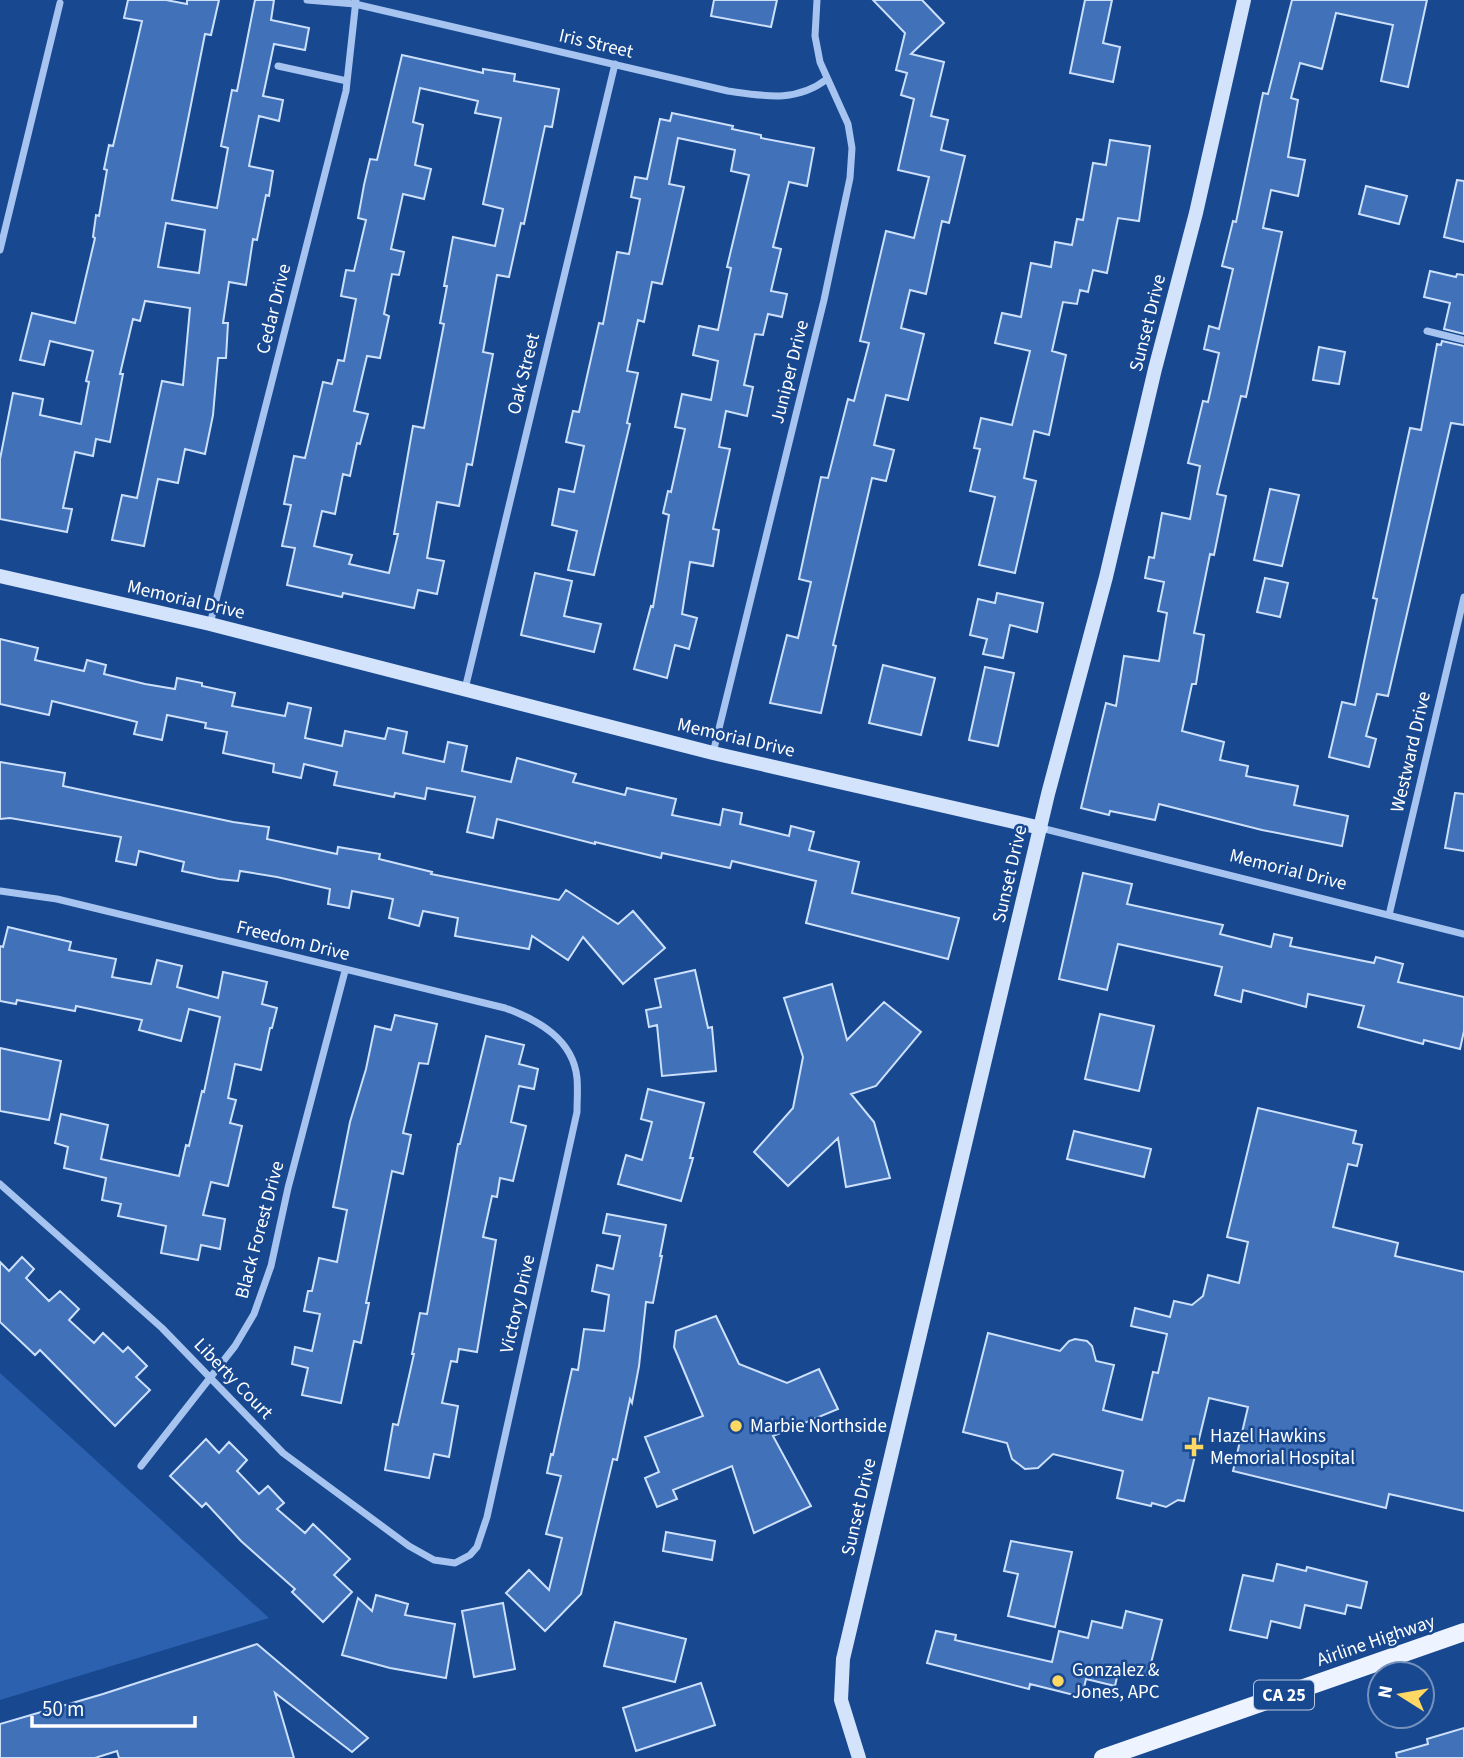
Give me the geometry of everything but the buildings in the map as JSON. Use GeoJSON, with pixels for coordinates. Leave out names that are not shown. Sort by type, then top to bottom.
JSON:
{"type":"FeatureCollection","features":[{"type":"Feature","properties":{"kind":"main road","name":"Airline Highway"},"geometry":{"type":"LineString","coordinates":[[1103,1758],[1464,1632]]}},
{"type":"Feature","properties":{"kind":"main road"},"geometry":{"type":"LineString","coordinates":[[1130,1758],[1154,1741]]}},
{"type":"Feature","properties":{"kind":"street","name":"Iris Street"},"geometry":{"type":"LineString","coordinates":[[307,0],[355,2],[703,85],[768,97],[806,93],[827,79]]}},
{"type":"Feature","properties":{"kind":"street","name":"Juniper Drive"},"geometry":{"type":"LineString","coordinates":[[713,753],[821,314],[850,178],[852,148],[848,124],[820,62],[814,36],[817,0]]}},
{"type":"Feature","properties":{"kind":"street","name":"Sunset Drive"},"geometry":{"type":"LineString","coordinates":[[859,1758],[841,1700],[843,1659],[1041,828],[1196,213],[1244,0]]}},
{"type":"Feature","properties":{"kind":"street","name":"Cedar Drive"},"geometry":{"type":"LineString","coordinates":[[210,624],[347,81],[355,2]]}},
{"type":"Feature","properties":{"kind":"street"},"geometry":{"type":"LineString","coordinates":[[0,250],[60,3]]}},
{"type":"Feature","properties":{"kind":"street","name":"Oak Street"},"geometry":{"type":"LineString","coordinates":[[464,691],[615,64]]}},
{"type":"Feature","properties":{"kind":"street"},"geometry":{"type":"LineString","coordinates":[[278,66],[347,81]]}},
{"type":"Feature","properties":{"kind":"street"},"geometry":{"type":"LineString","coordinates":[[1427,331],[1464,340]]}},
{"type":"Feature","properties":{"kind":"street","name":"Memorial Drive"},"geometry":{"type":"LineString","coordinates":[[0,576],[210,624],[713,753],[1041,828],[1464,934]]}},
{"type":"Feature","properties":{"kind":"street","name":"Westward Drive"},"geometry":{"type":"LineString","coordinates":[[1389,915],[1464,597]]}},
{"type":"Feature","properties":{"kind":"street","name":"Freedom Drive"},"geometry":{"type":"LineString","coordinates":[[0,891],[57,900],[505,1008],[541,1024],[566,1048]]}},
{"type":"Feature","properties":{"kind":"street","name":"Black Forest Drive"},"geometry":{"type":"LineString","coordinates":[[141,1466],[235,1346],[254,1314],[271,1266],[288,1188],[345,971]]}},
{"type":"Feature","properties":{"kind":"street","name":"Victory Drive"},"geometry":{"type":"LineString","coordinates":[[463,1560],[477,1547],[487,1517],[577,1112],[577,1077],[566,1048]]}},
{"type":"Feature","properties":{"kind":"street","name":"Liberty Court"},"geometry":{"type":"LineString","coordinates":[[0,1184],[162,1328],[283,1452],[371,1520],[434,1560],[455,1563],[463,1560]]}},
{"type":"Feature","properties":{"kind":"shaded area"},"geometry":{"type":"Polygon","coordinates":[[[0,1373],[269,1618],[0,1700],[0,1373]]]}},
{"type":"Feature","properties":{"kind":"place","name":"Marbie Northside"},"geometry":{"type":"Point","coordinates":[736,1426]}},
{"type":"Feature","properties":{"kind":"place","name":"Hazel Hawkins Memorial Hospital"},"geometry":{"type":"Point","coordinates":[1194,1447]}},
{"type":"Feature","properties":{"kind":"place","name":"Gonzalez & Jones, APC"},"geometry":{"type":"Point","coordinates":[1058,1681]}}]}
